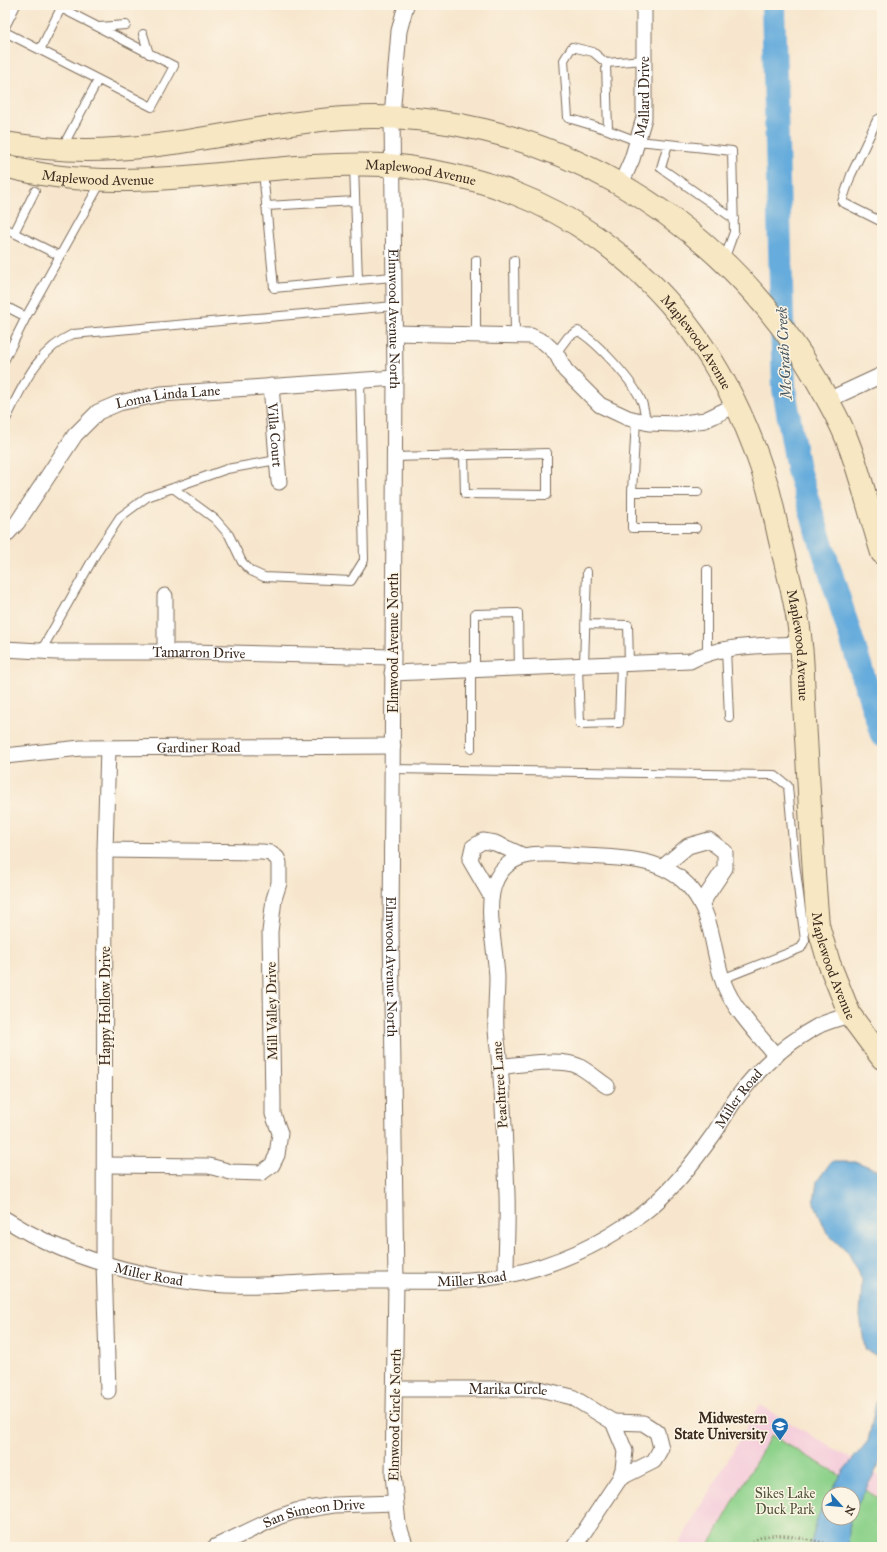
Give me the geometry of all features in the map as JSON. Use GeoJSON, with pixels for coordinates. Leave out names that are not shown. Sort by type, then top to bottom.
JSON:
{"type":"FeatureCollection","features":[{"type":"Feature","properties":{"kind":"street","name":"Elmwood Avenue North"},"geometry":{"type":"LineString","coordinates":[[396,1282],[392,929],[392,657],[395,378],[391,165],[392,116],[399,31],[406,5]]}},
{"type":"Feature","properties":{"kind":"street","name":"Mallard Drive"},"geometry":{"type":"LineString","coordinates":[[621,184],[644,118],[643,5]]}},
{"type":"Feature","properties":{"kind":"street","name":"Maplewood Avenue"},"geometry":{"type":"LineString","coordinates":[[5,143],[61,150],[119,149],[202,138],[268,126],[343,118],[392,116],[456,124],[521,141],[556,153],[621,184],[682,224],[724,261],[766,307],[796,347],[828,400],[846,437],[882,553]]}},
{"type":"Feature","properties":{"kind":"street","name":"Maplewood Avenue"},"geometry":{"type":"LineString","coordinates":[[5,166],[21,171],[64,177],[167,180],[354,164],[391,165],[478,180],[545,206],[573,221],[626,259],[644,275],[688,324],[706,350],[736,405],[767,484],[793,593],[801,644],[818,925],[829,963],[850,1015],[882,1058]]}},
{"type":"Feature","properties":{"kind":"street"},"geometry":{"type":"LineString","coordinates":[[394,333],[531,336],[545,343],[556,353],[565,370],[600,405],[642,421],[677,424],[705,420],[736,405]]}},
{"type":"Feature","properties":{"kind":"street"},"geometry":{"type":"LineString","coordinates":[[828,400],[882,375]]}},
{"type":"Feature","properties":{"kind":"street","name":"Loma Linda Lane"},"geometry":{"type":"LineString","coordinates":[[5,536],[17,523],[75,434],[98,412],[119,403],[161,394],[395,378]]}},
{"type":"Feature","properties":{"kind":"street","name":"Villa Court"},"geometry":{"type":"LineString","coordinates":[[272,386],[279,482]]}},
{"type":"Feature","properties":{"kind":"street"},"geometry":{"type":"LineString","coordinates":[[165,596],[165,652]]}},
{"type":"Feature","properties":{"kind":"street"},"geometry":{"type":"LineString","coordinates":[[392,673],[690,660],[707,652],[726,649],[801,644]]}},
{"type":"Feature","properties":{"kind":"street","name":"Tamarron Drive"},"geometry":{"type":"LineString","coordinates":[[5,649],[42,651],[392,657]]}},
{"type":"Feature","properties":{"kind":"street","name":"Gardiner Road"},"geometry":{"type":"LineString","coordinates":[[5,756],[81,748],[393,746]]}},
{"type":"Feature","properties":{"kind":"street","name":"Happy Hollow Drive"},"geometry":{"type":"LineString","coordinates":[[108,748],[105,850],[104,1264],[108,1391]]}},
{"type":"Feature","properties":{"kind":"street","name":"Peachtree Lane"},"geometry":{"type":"LineString","coordinates":[[491,896],[470,860],[473,847],[483,840],[495,843],[522,856]]}},
{"type":"Feature","properties":{"kind":"street"},"geometry":{"type":"LineString","coordinates":[[662,867],[688,846],[709,840],[725,852],[725,868],[701,904]]}},
{"type":"Feature","properties":{"kind":"street","name":"Mill Valley Drive"},"geometry":{"type":"LineString","coordinates":[[105,850],[262,852],[270,853],[277,858],[279,864],[279,883],[274,899],[270,932],[272,1098],[274,1114],[280,1133],[277,1155],[272,1165],[261,1173],[231,1172],[209,1166],[105,1165]]}},
{"type":"Feature","properties":{"kind":"street","name":"Peachtree Lane"},"geometry":{"type":"LineString","coordinates":[[506,1275],[507,1198],[500,1066],[496,1030],[496,976],[491,896],[496,878],[513,860],[530,854],[619,858],[636,860],[662,867],[672,872],[692,890],[701,904],[713,938],[725,987],[745,1019],[776,1056]]}},
{"type":"Feature","properties":{"kind":"street","name":"Miller Road"},"geometry":{"type":"LineString","coordinates":[[5,1219],[22,1230],[62,1249],[104,1264],[159,1276],[210,1284],[396,1282],[460,1280],[506,1275],[542,1266],[582,1251],[605,1239],[643,1213],[667,1191],[691,1163],[714,1134],[737,1097],[756,1074],[776,1056],[820,1025],[850,1015]]}},
{"type":"Feature","properties":{"kind":"street"},"geometry":{"type":"LineString","coordinates":[[500,1066],[524,1063],[565,1063],[578,1066],[607,1086]]}},
{"type":"Feature","properties":{"kind":"street","name":"Elmwood Circle North"},"geometry":{"type":"LineString","coordinates":[[396,1282],[393,1474],[398,1524],[406,1547]]}},
{"type":"Feature","properties":{"kind":"street","name":"Marika Circle"},"geometry":{"type":"LineString","coordinates":[[395,1389],[540,1389],[572,1397],[613,1422],[643,1423],[657,1432],[661,1448],[654,1461],[620,1478]]}},
{"type":"Feature","properties":{"kind":"street","name":"Marika Circle"},"geometry":{"type":"LineString","coordinates":[[574,1547],[620,1478],[623,1469],[625,1452],[613,1422]]}},
{"type":"Feature","properties":{"kind":"street","name":"San Simeon Drive"},"geometry":{"type":"LineString","coordinates":[[215,1547],[296,1511],[334,1505],[395,1504]]}},
{"type":"Feature","properties":{"kind":"lane"},"geometry":{"type":"LineString","coordinates":[[5,27],[16,5]]}},
{"type":"Feature","properties":{"kind":"lane"},"geometry":{"type":"LineString","coordinates":[[5,32],[98,80],[152,107],[174,66],[61,8],[40,50]]}},
{"type":"Feature","properties":{"kind":"lane"},"geometry":{"type":"LineString","coordinates":[[99,27],[126,24]]}},
{"type":"Feature","properties":{"kind":"lane"},"geometry":{"type":"LineString","coordinates":[[143,34],[149,54]]}},
{"type":"Feature","properties":{"kind":"lane"},"geometry":{"type":"LineString","coordinates":[[608,130],[606,63],[594,52],[572,47],[564,60],[568,118],[608,130],[637,141],[732,151],[734,232],[724,261]]}},
{"type":"Feature","properties":{"kind":"lane"},"geometry":{"type":"LineString","coordinates":[[606,63],[644,60]]}},
{"type":"Feature","properties":{"kind":"lane"},"geometry":{"type":"LineString","coordinates":[[61,150],[98,80]]}},
{"type":"Feature","properties":{"kind":"lane"},"geometry":{"type":"LineString","coordinates":[[882,117],[877,120],[851,175],[842,202],[882,222]]}},
{"type":"Feature","properties":{"kind":"lane"},"geometry":{"type":"LineString","coordinates":[[668,144],[661,168],[734,219]]}},
{"type":"Feature","properties":{"kind":"lane"},"geometry":{"type":"LineString","coordinates":[[354,164],[358,280]]}},
{"type":"Feature","properties":{"kind":"lane"},"geometry":{"type":"LineString","coordinates":[[263,171],[274,288],[393,277]]}},
{"type":"Feature","properties":{"kind":"lane"},"geometry":{"type":"LineString","coordinates":[[5,359],[26,317],[102,179]]}},
{"type":"Feature","properties":{"kind":"lane"},"geometry":{"type":"LineString","coordinates":[[14,233],[35,191]]}},
{"type":"Feature","properties":{"kind":"lane"},"geometry":{"type":"LineString","coordinates":[[266,206],[355,201]]}},
{"type":"Feature","properties":{"kind":"lane"},"geometry":{"type":"LineString","coordinates":[[5,228],[60,256]]}},
{"type":"Feature","properties":{"kind":"lane"},"geometry":{"type":"LineString","coordinates":[[476,260],[476,335]]}},
{"type":"Feature","properties":{"kind":"lane"},"geometry":{"type":"LineString","coordinates":[[514,260],[515,336]]}},
{"type":"Feature","properties":{"kind":"lane"},"geometry":{"type":"LineString","coordinates":[[5,306],[26,317]]}},
{"type":"Feature","properties":{"kind":"lane"},"geometry":{"type":"LineString","coordinates":[[5,421],[35,364],[58,341],[73,334],[394,306]]}},
{"type":"Feature","properties":{"kind":"lane"},"geometry":{"type":"LineString","coordinates":[[556,353],[568,337],[578,332],[590,338],[629,383],[642,401],[642,421],[632,492],[632,528],[696,528]]}},
{"type":"Feature","properties":{"kind":"lane"},"geometry":{"type":"LineString","coordinates":[[173,488],[215,520],[229,535],[242,562],[251,570],[264,577],[351,581],[364,560],[360,380]]}},
{"type":"Feature","properties":{"kind":"lane"},"geometry":{"type":"LineString","coordinates":[[394,457],[464,454],[547,453],[547,495],[465,494],[464,454]]}},
{"type":"Feature","properties":{"kind":"lane"},"geometry":{"type":"LineString","coordinates":[[42,651],[98,550],[120,517],[147,497],[227,469],[277,460]]}},
{"type":"Feature","properties":{"kind":"lane"},"geometry":{"type":"LineString","coordinates":[[632,492],[698,492]]}},
{"type":"Feature","properties":{"kind":"lane"},"geometry":{"type":"LineString","coordinates":[[707,570],[707,652]]}},
{"type":"Feature","properties":{"kind":"lane"},"geometry":{"type":"LineString","coordinates":[[585,624],[628,624],[619,723],[580,724],[581,665],[585,624],[586,572]]}},
{"type":"Feature","properties":{"kind":"lane"},"geometry":{"type":"LineString","coordinates":[[471,750],[474,614],[518,613],[519,668]]}},
{"type":"Feature","properties":{"kind":"lane"},"geometry":{"type":"LineString","coordinates":[[726,649],[729,718]]}},
{"type":"Feature","properties":{"kind":"lane"},"geometry":{"type":"LineString","coordinates":[[393,769],[774,775],[788,786],[795,864],[805,940],[801,948],[722,979]]}},
{"type":"Feature","properties":{"kind":"path"},"geometry":{"type":"LineString","coordinates":[[747,1547],[757,1539],[772,1536],[795,1537],[841,1547]]}},
{"type":"Feature","properties":{"kind":"shaded area","name":"Sikes Lake Duck Park"},"geometry":{"type":"Polygon","coordinates":[[[760,1405],[882,1477],[882,1547],[677,1547],[760,1405]]]}},
{"type":"Feature","properties":{"kind":"green space","name":"Sikes Lake Duck Park"},"geometry":{"type":"Polygon","coordinates":[[[771,1435],[858,1486],[821,1486],[821,1526],[861,1526],[861,1488],[882,1500],[882,1547],[708,1547],[771,1435]]]}},
{"type":"Feature","properties":{"kind":"water"},"geometry":{"type":"Polygon","coordinates":[[[831,1162],[857,1162],[882,1172],[882,1359],[865,1349],[860,1316],[862,1280],[849,1254],[827,1233],[814,1203],[817,1181],[831,1162]]]}},
{"type":"Feature","properties":{"kind":"water"},"geometry":{"type":"Polygon","coordinates":[[[882,1373],[882,1459],[861,1498],[861,1486],[835,1486],[843,1471],[868,1441],[882,1373]]]}},
{"type":"Feature","properties":{"kind":"water"},"geometry":{"type":"Polygon","coordinates":[[[821,1511],[821,1526],[849,1526],[848,1547],[810,1547],[818,1516],[821,1511]]]}},
{"type":"Feature","properties":{"kind":"waterway","name":"McGrath Creek"},"geometry":{"type":"LineString","coordinates":[[773,5],[784,389],[798,470],[882,735]]}},
{"type":"Feature","properties":{"kind":"place","name":"Midwestern State University"},"geometry":{"type":"Point","coordinates":[780,1441]}}]}
